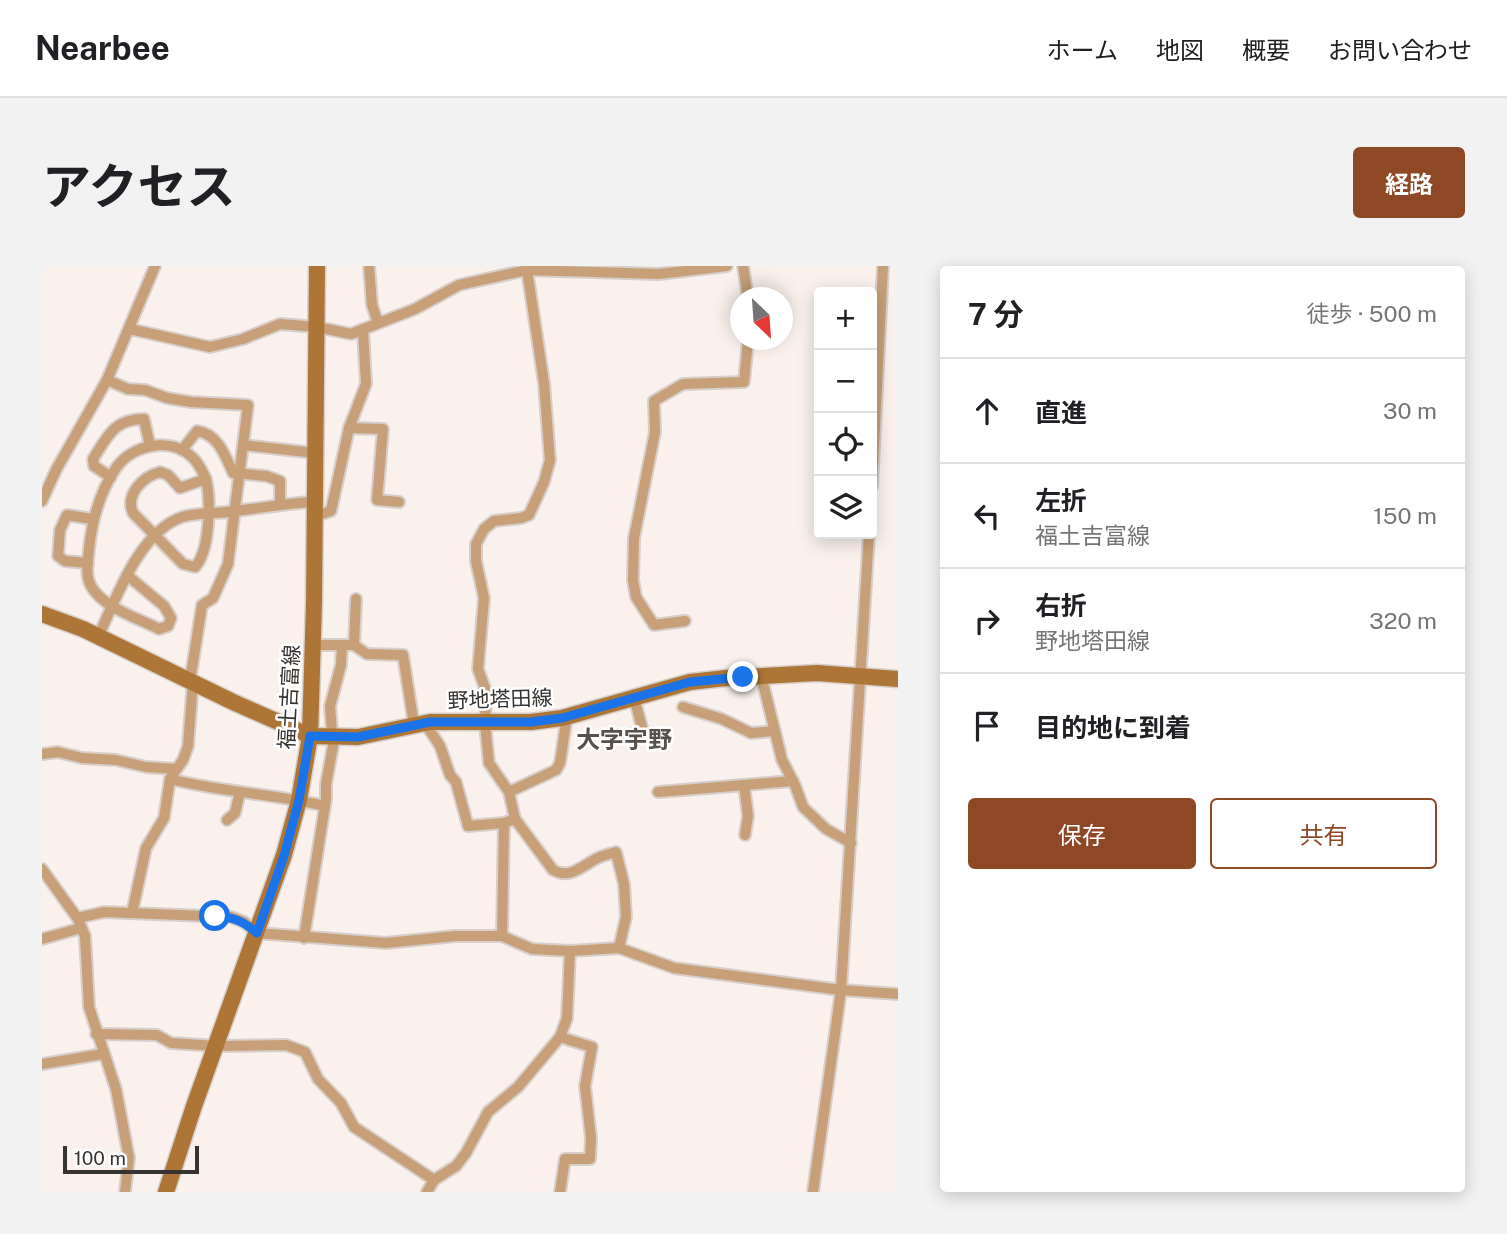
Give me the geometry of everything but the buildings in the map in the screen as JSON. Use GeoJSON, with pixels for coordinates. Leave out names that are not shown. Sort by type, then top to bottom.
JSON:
{"type":"FeatureCollection","features":[{"type":"Feature","properties":{"kind":"main road","name":"福土吉富線"},"geometry":{"type":"LineString","coordinates":[[166,1192],[284,856],[299,800],[310,736],[317,266]]}},
{"type":"Feature","properties":{"kind":"main road","name":"野地塔田線"},"geometry":{"type":"LineString","coordinates":[[42,614],[98,637],[310,736],[358,737],[420,724],[531,722],[567,716],[690,682],[817,673],[898,679]]}},
{"type":"Feature","properties":{"kind":"street"},"geometry":{"type":"LineString","coordinates":[[42,501],[56,470],[107,380],[155,266]]}},
{"type":"Feature","properties":{"kind":"street"},"geometry":{"type":"LineString","coordinates":[[369,266],[372,305],[378,323]]}},
{"type":"Feature","properties":{"kind":"street"},"geometry":{"type":"LineString","coordinates":[[130,328],[210,347],[243,340],[280,324],[317,327],[351,334],[415,309],[459,285],[524,269],[659,274],[727,266]]}},
{"type":"Feature","properties":{"kind":"street"},"geometry":{"type":"LineString","coordinates":[[743,266],[746,287]]}},
{"type":"Feature","properties":{"kind":"street"},"geometry":{"type":"LineString","coordinates":[[872,476],[883,266]]}},
{"type":"Feature","properties":{"kind":"street"},"geometry":{"type":"LineString","coordinates":[[524,269],[544,383],[550,460],[544,482],[529,515],[494,521],[484,529],[476,544],[476,561],[484,598],[478,669],[486,691],[485,724],[489,763],[509,792],[515,819],[553,870],[565,875],[588,866],[593,860],[616,852],[624,884],[626,917],[619,948]]}},
{"type":"Feature","properties":{"kind":"street"},"geometry":{"type":"LineString","coordinates":[[98,637],[127,575],[155,536],[169,524],[182,517],[280,504],[331,511],[349,429],[366,384],[363,329]]}},
{"type":"Feature","properties":{"kind":"street"},"geometry":{"type":"LineString","coordinates":[[685,621],[654,625],[636,597],[633,580],[634,538],[656,432],[654,401],[683,383],[744,382],[747,350]]}},
{"type":"Feature","properties":{"kind":"street"},"geometry":{"type":"LineString","coordinates":[[107,380],[128,389],[145,390],[167,398],[248,405],[228,564],[213,598],[202,605],[191,682],[188,746],[183,760],[173,774],[164,818],[146,848],[132,913]]}},
{"type":"Feature","properties":{"kind":"street"},"geometry":{"type":"LineString","coordinates":[[111,477],[94,466],[93,459],[112,431],[121,423],[130,419],[144,419],[150,446]]}},
{"type":"Feature","properties":{"kind":"street"},"geometry":{"type":"LineString","coordinates":[[349,429],[383,429],[377,500],[399,502]]}},
{"type":"Feature","properties":{"kind":"street"},"geometry":{"type":"LineString","coordinates":[[183,450],[197,431],[207,432],[217,442],[233,473],[266,476],[280,481],[280,504]]}},
{"type":"Feature","properties":{"kind":"street"},"geometry":{"type":"LineString","coordinates":[[127,575],[164,606],[171,618],[168,626],[159,629],[113,606],[99,597],[91,587],[88,563],[92,519],[118,465],[135,452],[165,444],[183,450],[199,465],[206,480],[209,513],[201,561],[195,568],[183,565],[133,513],[131,497],[142,481],[160,472],[168,475],[180,488],[206,480]]}},
{"type":"Feature","properties":{"kind":"street"},"geometry":{"type":"LineString","coordinates":[[243,445],[315,453]]}},
{"type":"Feature","properties":{"kind":"street"},"geometry":{"type":"LineString","coordinates":[[88,563],[65,561],[58,556],[60,530],[67,514],[92,519]]}},
{"type":"Feature","properties":{"kind":"street"},"geometry":{"type":"LineString","coordinates":[[813,1192],[841,990],[869,539]]}},
{"type":"Feature","properties":{"kind":"street"},"geometry":{"type":"LineString","coordinates":[[354,645],[356,599]]}},
{"type":"Feature","properties":{"kind":"street"},"geometry":{"type":"LineString","coordinates":[[313,645],[354,645],[367,654],[403,655],[420,724],[440,746],[450,775],[456,782],[468,826],[504,823],[515,819]]}},
{"type":"Feature","properties":{"kind":"street"},"geometry":{"type":"LineString","coordinates":[[304,937],[333,746],[330,706],[341,665],[342,645]]}},
{"type":"Feature","properties":{"kind":"street"},"geometry":{"type":"LineString","coordinates":[[761,676],[782,760],[803,807],[826,829],[851,843]]}},
{"type":"Feature","properties":{"kind":"street"},"geometry":{"type":"LineString","coordinates":[[622,737],[643,733],[634,697]]}},
{"type":"Feature","properties":{"kind":"street"},"geometry":{"type":"LineString","coordinates":[[682,707],[722,719],[751,733],[775,731]]}},
{"type":"Feature","properties":{"kind":"street"},"geometry":{"type":"LineString","coordinates":[[509,792],[556,770],[560,763],[567,716]]}},
{"type":"Feature","properties":{"kind":"street"},"geometry":{"type":"LineString","coordinates":[[42,754],[58,752],[82,758],[116,760],[173,774],[212,789],[325,806]]}},
{"type":"Feature","properties":{"kind":"street"},"geometry":{"type":"LineString","coordinates":[[658,792],[793,781]]}},
{"type":"Feature","properties":{"kind":"street"},"geometry":{"type":"LineString","coordinates":[[744,785],[748,816],[745,835]]}},
{"type":"Feature","properties":{"kind":"street"},"geometry":{"type":"LineString","coordinates":[[227,820],[235,813],[240,792]]}},
{"type":"Feature","properties":{"kind":"street"},"geometry":{"type":"LineString","coordinates":[[502,936],[504,823]]}},
{"type":"Feature","properties":{"kind":"street"},"geometry":{"type":"LineString","coordinates":[[42,869],[82,923],[89,980],[89,1007],[116,1088],[129,1158],[125,1192]]}},
{"type":"Feature","properties":{"kind":"street"},"geometry":{"type":"LineString","coordinates":[[42,939],[104,912],[231,917],[244,922],[257,933],[304,937],[386,943],[455,936],[502,936],[531,948],[570,951],[619,948],[674,968],[841,990],[898,994]]}},
{"type":"Feature","properties":{"kind":"street"},"geometry":{"type":"LineString","coordinates":[[427,1192],[434,1181],[456,1166],[466,1153],[488,1112],[518,1087],[560,1037],[567,1017],[570,951]]}},
{"type":"Feature","properties":{"kind":"street"},"geometry":{"type":"LineString","coordinates":[[96,1034],[157,1035],[171,1043],[216,1046],[286,1045],[305,1052],[318,1079],[341,1103],[354,1127],[434,1181]]}},
{"type":"Feature","properties":{"kind":"street"},"geometry":{"type":"LineString","coordinates":[[560,1037],[592,1047],[585,1086],[591,1138],[590,1159],[565,1159],[560,1192]]}},
{"type":"Feature","properties":{"kind":"street"},"geometry":{"type":"LineString","coordinates":[[42,1064],[103,1054]]}},
{"type":"Feature","properties":{"kind":"district","name":"大字宇野"},"geometry":{"type":"Point","coordinates":[624,739]}},
{"type":"Feature","properties":{"kind":"route"},"geometry":{"type":"LineString","coordinates":[[215,916],[231,917],[244,922],[257,933],[284,856],[299,800],[310,736],[358,737],[430,722],[485,724],[562,718],[690,682],[743,677]]}}]}
